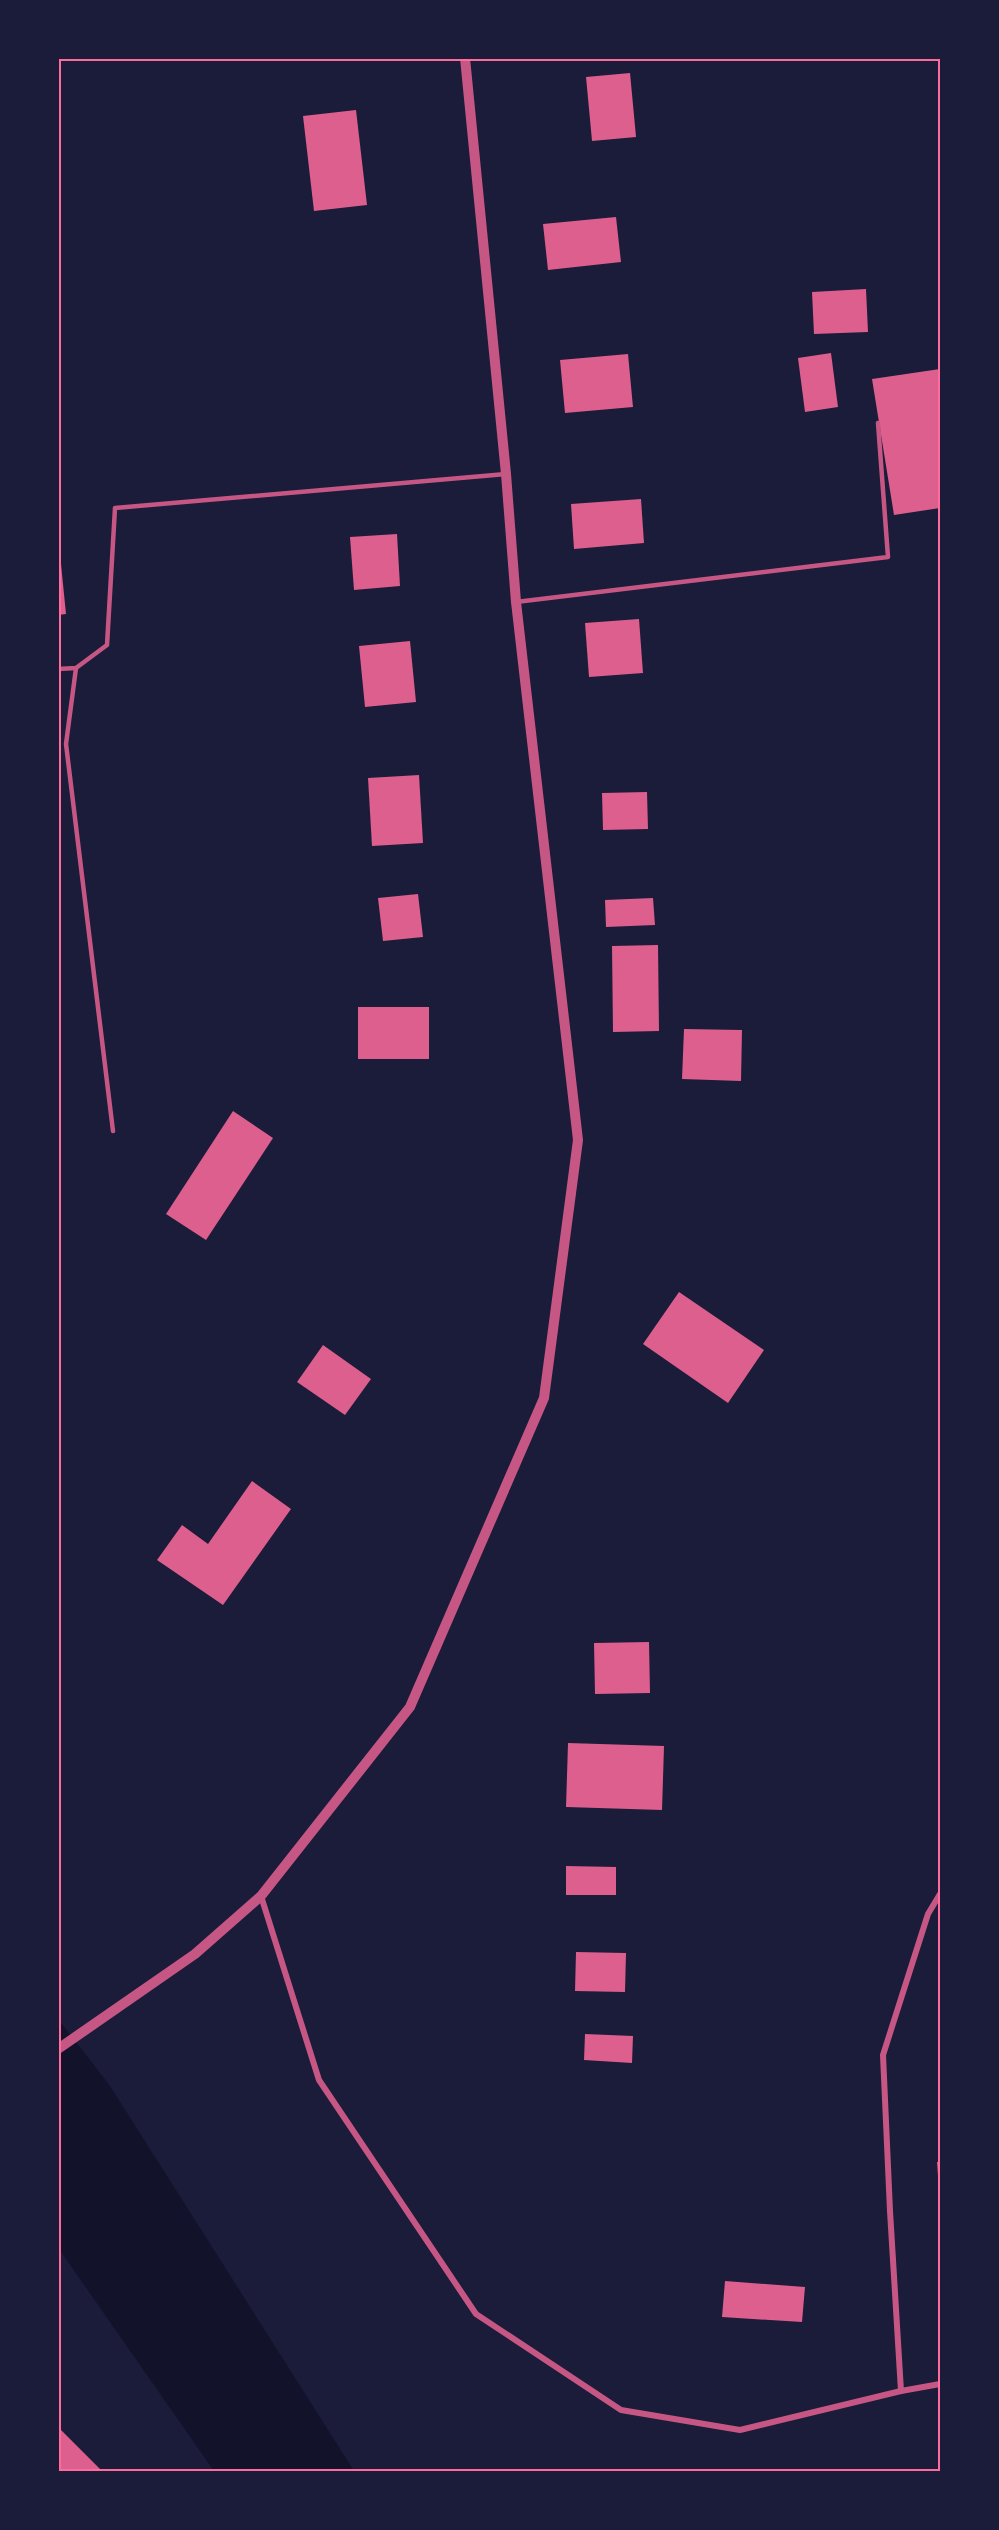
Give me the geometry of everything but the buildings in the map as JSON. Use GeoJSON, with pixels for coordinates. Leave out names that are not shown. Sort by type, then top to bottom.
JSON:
{"type":"FeatureCollection","features":[{"type":"Feature","properties":{"kind":"street"},"geometry":{"type":"LineString","coordinates":[[58,2049],[195,1954],[261,1896],[411,1707],[544,1398],[578,1140],[516,602],[506,474],[465,58]]}},
{"type":"Feature","properties":{"kind":"street"},"geometry":{"type":"LineString","coordinates":[[902,2391],[890,2211],[883,2055],[928,1914],[940,1894]]}},
{"type":"Feature","properties":{"kind":"street"},"geometry":{"type":"LineString","coordinates":[[261,1896],[320,2080],[476,2314],[621,2410],[740,2430],[940,2384]]}},
{"type":"Feature","properties":{"kind":"lane"},"geometry":{"type":"LineString","coordinates":[[516,602],[888,557],[878,423]]}},
{"type":"Feature","properties":{"kind":"lane"},"geometry":{"type":"LineString","coordinates":[[58,669],[76,668],[107,645],[115,508],[506,474]]}},
{"type":"Feature","properties":{"kind":"lane"},"geometry":{"type":"LineString","coordinates":[[76,668],[66,744],[113,1131]]}},
{"type":"Feature","properties":{"kind":"shaded area"},"geometry":{"type":"Polygon","coordinates":[[[59,2020],[110,2086],[354,2471],[214,2471],[59,2249],[59,2020]]]}}]}
